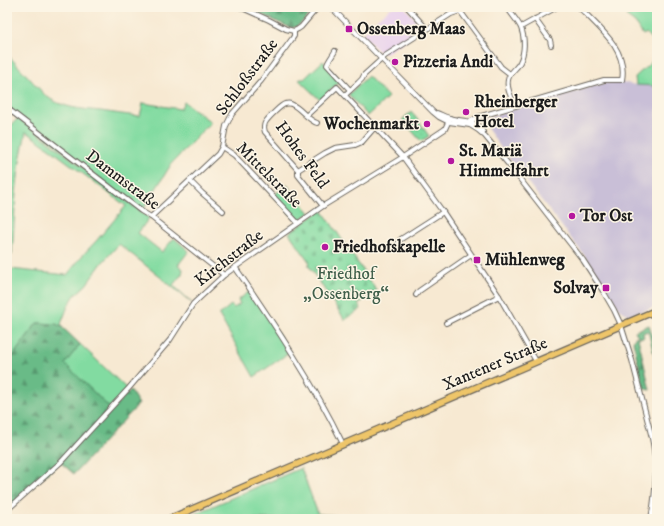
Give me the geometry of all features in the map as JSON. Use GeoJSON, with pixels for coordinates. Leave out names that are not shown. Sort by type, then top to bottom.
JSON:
{"type":"FeatureCollection","features":[{"type":"Feature","properties":{"kind":"main road","name":"Xantener Straße"},"geometry":{"type":"LineString","coordinates":[[169,519],[657,310]]}},
{"type":"Feature","properties":{"kind":"street"},"geometry":{"type":"LineString","coordinates":[[240,7],[281,27],[294,31]]}},
{"type":"Feature","properties":{"kind":"street","name":"Schloßstraße"},"geometry":{"type":"LineString","coordinates":[[152,217],[218,154],[222,147],[226,126],[232,114],[261,81],[294,36],[294,31],[300,27],[318,7]]}},
{"type":"Feature","properties":{"kind":"street"},"geometry":{"type":"LineString","coordinates":[[331,7],[439,117],[479,126],[485,136],[582,260],[614,310],[632,360],[655,450],[656,485],[651,519]]}},
{"type":"Feature","properties":{"kind":"street"},"geometry":{"type":"LineString","coordinates":[[407,7],[427,29]]}},
{"type":"Feature","properties":{"kind":"street"},"geometry":{"type":"LineString","coordinates":[[471,7],[451,14],[382,59],[345,95],[403,157],[443,212],[499,296],[536,362]]}},
{"type":"Feature","properties":{"kind":"street"},"geometry":{"type":"LineString","coordinates":[[507,7],[521,27],[523,42],[523,54],[520,63],[510,74],[507,80],[507,87],[515,106]]}},
{"type":"Feature","properties":{"kind":"street"},"geometry":{"type":"LineString","coordinates":[[521,27],[557,7]]}},
{"type":"Feature","properties":{"kind":"street"},"geometry":{"type":"LineString","coordinates":[[471,123],[478,117],[604,80],[622,80],[622,65],[618,51],[580,7]]}},
{"type":"Feature","properties":{"kind":"street"},"geometry":{"type":"LineString","coordinates":[[460,11],[501,67],[510,74]]}},
{"type":"Feature","properties":{"kind":"street"},"geometry":{"type":"LineString","coordinates":[[536,19],[550,40],[551,45]]}},
{"type":"Feature","properties":{"kind":"street"},"geometry":{"type":"LineString","coordinates":[[335,51],[327,65],[350,90]]}},
{"type":"Feature","properties":{"kind":"street","name":"Hohes Feld"},"geometry":{"type":"LineString","coordinates":[[306,115],[337,87],[345,95]]}},
{"type":"Feature","properties":{"kind":"street","name":"Hohes Feld"},"geometry":{"type":"LineString","coordinates":[[317,123],[313,122],[293,105],[287,103],[268,119],[264,128],[265,132],[298,170],[298,175],[323,206]]}},
{"type":"Feature","properties":{"kind":"street","name":"Dammstraße"},"geometry":{"type":"LineString","coordinates":[[7,108],[141,211],[152,217],[224,275]]}},
{"type":"Feature","properties":{"kind":"street","name":"Kirchstraße"},"geometry":{"type":"LineString","coordinates":[[7,510],[61,462],[124,394],[170,340],[194,304],[224,275],[323,206],[403,157],[445,129],[450,120]]}},
{"type":"Feature","properties":{"kind":"street"},"geometry":{"type":"LineString","coordinates":[[298,170],[335,148],[355,145],[362,142],[376,127]]}},
{"type":"Feature","properties":{"kind":"street","name":"Mittelstraße"},"geometry":{"type":"LineString","coordinates":[[222,147],[234,155],[298,223]]}},
{"type":"Feature","properties":{"kind":"street"},"geometry":{"type":"LineString","coordinates":[[190,181],[223,211]]}},
{"type":"Feature","properties":{"kind":"street"},"geometry":{"type":"LineString","coordinates":[[398,242],[443,212]]}},
{"type":"Feature","properties":{"kind":"street"},"geometry":{"type":"LineString","coordinates":[[416,295],[419,291],[472,256]]}},
{"type":"Feature","properties":{"kind":"street"},"geometry":{"type":"LineString","coordinates":[[235,267],[258,300],[304,373],[343,444]]}},
{"type":"Feature","properties":{"kind":"street"},"geometry":{"type":"LineString","coordinates":[[446,323],[499,296]]}},
{"type":"Feature","properties":{"kind":"shaded area"},"geometry":{"type":"Polygon","coordinates":[[[392,7],[404,7],[422,26],[414,32],[414,35],[385,54],[379,51],[362,35],[373,22],[392,7]]]}},
{"type":"Feature","properties":{"kind":"shaded area"},"geometry":{"type":"Polygon","coordinates":[[[617,81],[636,85],[657,86],[657,306],[630,316],[620,310],[584,255],[487,128],[478,120],[600,84],[617,81]]]}},
{"type":"Feature","properties":{"kind":"green space"},"geometry":{"type":"Polygon","coordinates":[[[245,7],[308,7],[312,11],[300,24],[294,28],[291,28],[245,7]]]}},
{"type":"Feature","properties":{"kind":"green space"},"geometry":{"type":"Polygon","coordinates":[[[627,7],[657,7],[657,46],[646,33],[643,35],[635,23],[627,17],[627,7]]]}},
{"type":"Feature","properties":{"kind":"green space"},"geometry":{"type":"Polygon","coordinates":[[[7,54],[45,95],[57,103],[78,108],[140,116],[143,103],[180,109],[184,102],[211,122],[172,163],[142,211],[7,107],[7,54]]]}},
{"type":"Feature","properties":{"kind":"green space"},"geometry":{"type":"Polygon","coordinates":[[[657,57],[657,86],[636,85],[635,77],[657,57]]]}},
{"type":"Feature","properties":{"kind":"green space"},"geometry":{"type":"Polygon","coordinates":[[[323,61],[340,81],[320,100],[299,80],[304,79],[323,61]]]}},
{"type":"Feature","properties":{"kind":"green space"},"geometry":{"type":"Polygon","coordinates":[[[368,76],[388,97],[368,116],[349,94],[368,76]]]}},
{"type":"Feature","properties":{"kind":"green space"},"geometry":{"type":"Polygon","coordinates":[[[411,112],[429,136],[421,141],[403,121],[403,119],[411,112]]]}},
{"type":"Feature","properties":{"kind":"green space"},"geometry":{"type":"Polygon","coordinates":[[[18,118],[149,218],[138,233],[162,252],[174,238],[189,251],[178,265],[183,269],[182,274],[173,285],[192,303],[119,244],[102,263],[86,285],[75,295],[68,306],[61,324],[62,327],[56,324],[37,323],[7,364],[7,281],[10,269],[67,275],[126,206],[26,132],[20,161],[16,193],[12,255],[7,254],[7,130],[18,118]]]}},
{"type":"Feature","properties":{"kind":"green space"},"geometry":{"type":"Polygon","coordinates":[[[287,185],[310,213],[298,221],[274,195],[287,185]]]}},
{"type":"Feature","properties":{"kind":"green space","name":"Friedhof „Ossenberg“"},"geometry":{"type":"Polygon","coordinates":[[[322,210],[377,291],[358,304],[361,309],[345,320],[308,265],[310,263],[289,233],[322,210]]]}},
{"type":"Feature","properties":{"kind":"green space"},"geometry":{"type":"Polygon","coordinates":[[[250,291],[290,352],[254,377],[219,315],[231,305],[234,308],[240,304],[238,300],[250,291]]]}},
{"type":"Feature","properties":{"kind":"green space"},"geometry":{"type":"Polygon","coordinates":[[[37,323],[56,324],[62,327],[80,344],[65,364],[112,410],[130,390],[139,404],[74,474],[60,462],[7,509],[7,364],[37,323]]]}},
{"type":"Feature","properties":{"kind":"green space"},"geometry":{"type":"Polygon","coordinates":[[[649,325],[657,351],[657,366],[648,331],[643,333],[644,337],[639,338],[635,331],[649,325]]]}},
{"type":"Feature","properties":{"kind":"green space"},"geometry":{"type":"Polygon","coordinates":[[[636,336],[638,338],[650,390],[644,389],[633,341],[636,336]]]}},
{"type":"Feature","properties":{"kind":"green space"},"geometry":{"type":"Polygon","coordinates":[[[80,344],[127,389],[110,408],[64,364],[80,344]]]}},
{"type":"Feature","properties":{"kind":"green space"},"geometry":{"type":"Polygon","coordinates":[[[301,468],[318,514],[379,519],[183,519],[301,468]]]}},
{"type":"Feature","properties":{"kind":"place","name":"Ossenberg Maas"},"geometry":{"type":"Point","coordinates":[349,29]}},
{"type":"Feature","properties":{"kind":"place","name":"Pizzeria Andi"},"geometry":{"type":"Point","coordinates":[395,62]}},
{"type":"Feature","properties":{"kind":"place","name":"Rheinberger Hotel"},"geometry":{"type":"Point","coordinates":[466,112]}},
{"type":"Feature","properties":{"kind":"place","name":"Wochenmarkt"},"geometry":{"type":"Point","coordinates":[427,124]}},
{"type":"Feature","properties":{"kind":"place","name":"St. Mariä Himmelfahrt"},"geometry":{"type":"Point","coordinates":[451,161]}},
{"type":"Feature","properties":{"kind":"place","name":"Tor Ost"},"geometry":{"type":"Point","coordinates":[572,216]}},
{"type":"Feature","properties":{"kind":"place","name":"Friedhofskapelle"},"geometry":{"type":"Point","coordinates":[325,247]}},
{"type":"Feature","properties":{"kind":"place","name":"Mühlenweg"},"geometry":{"type":"Point","coordinates":[477,260]}},
{"type":"Feature","properties":{"kind":"place","name":"Solvay"},"geometry":{"type":"Point","coordinates":[606,288]}}]}
